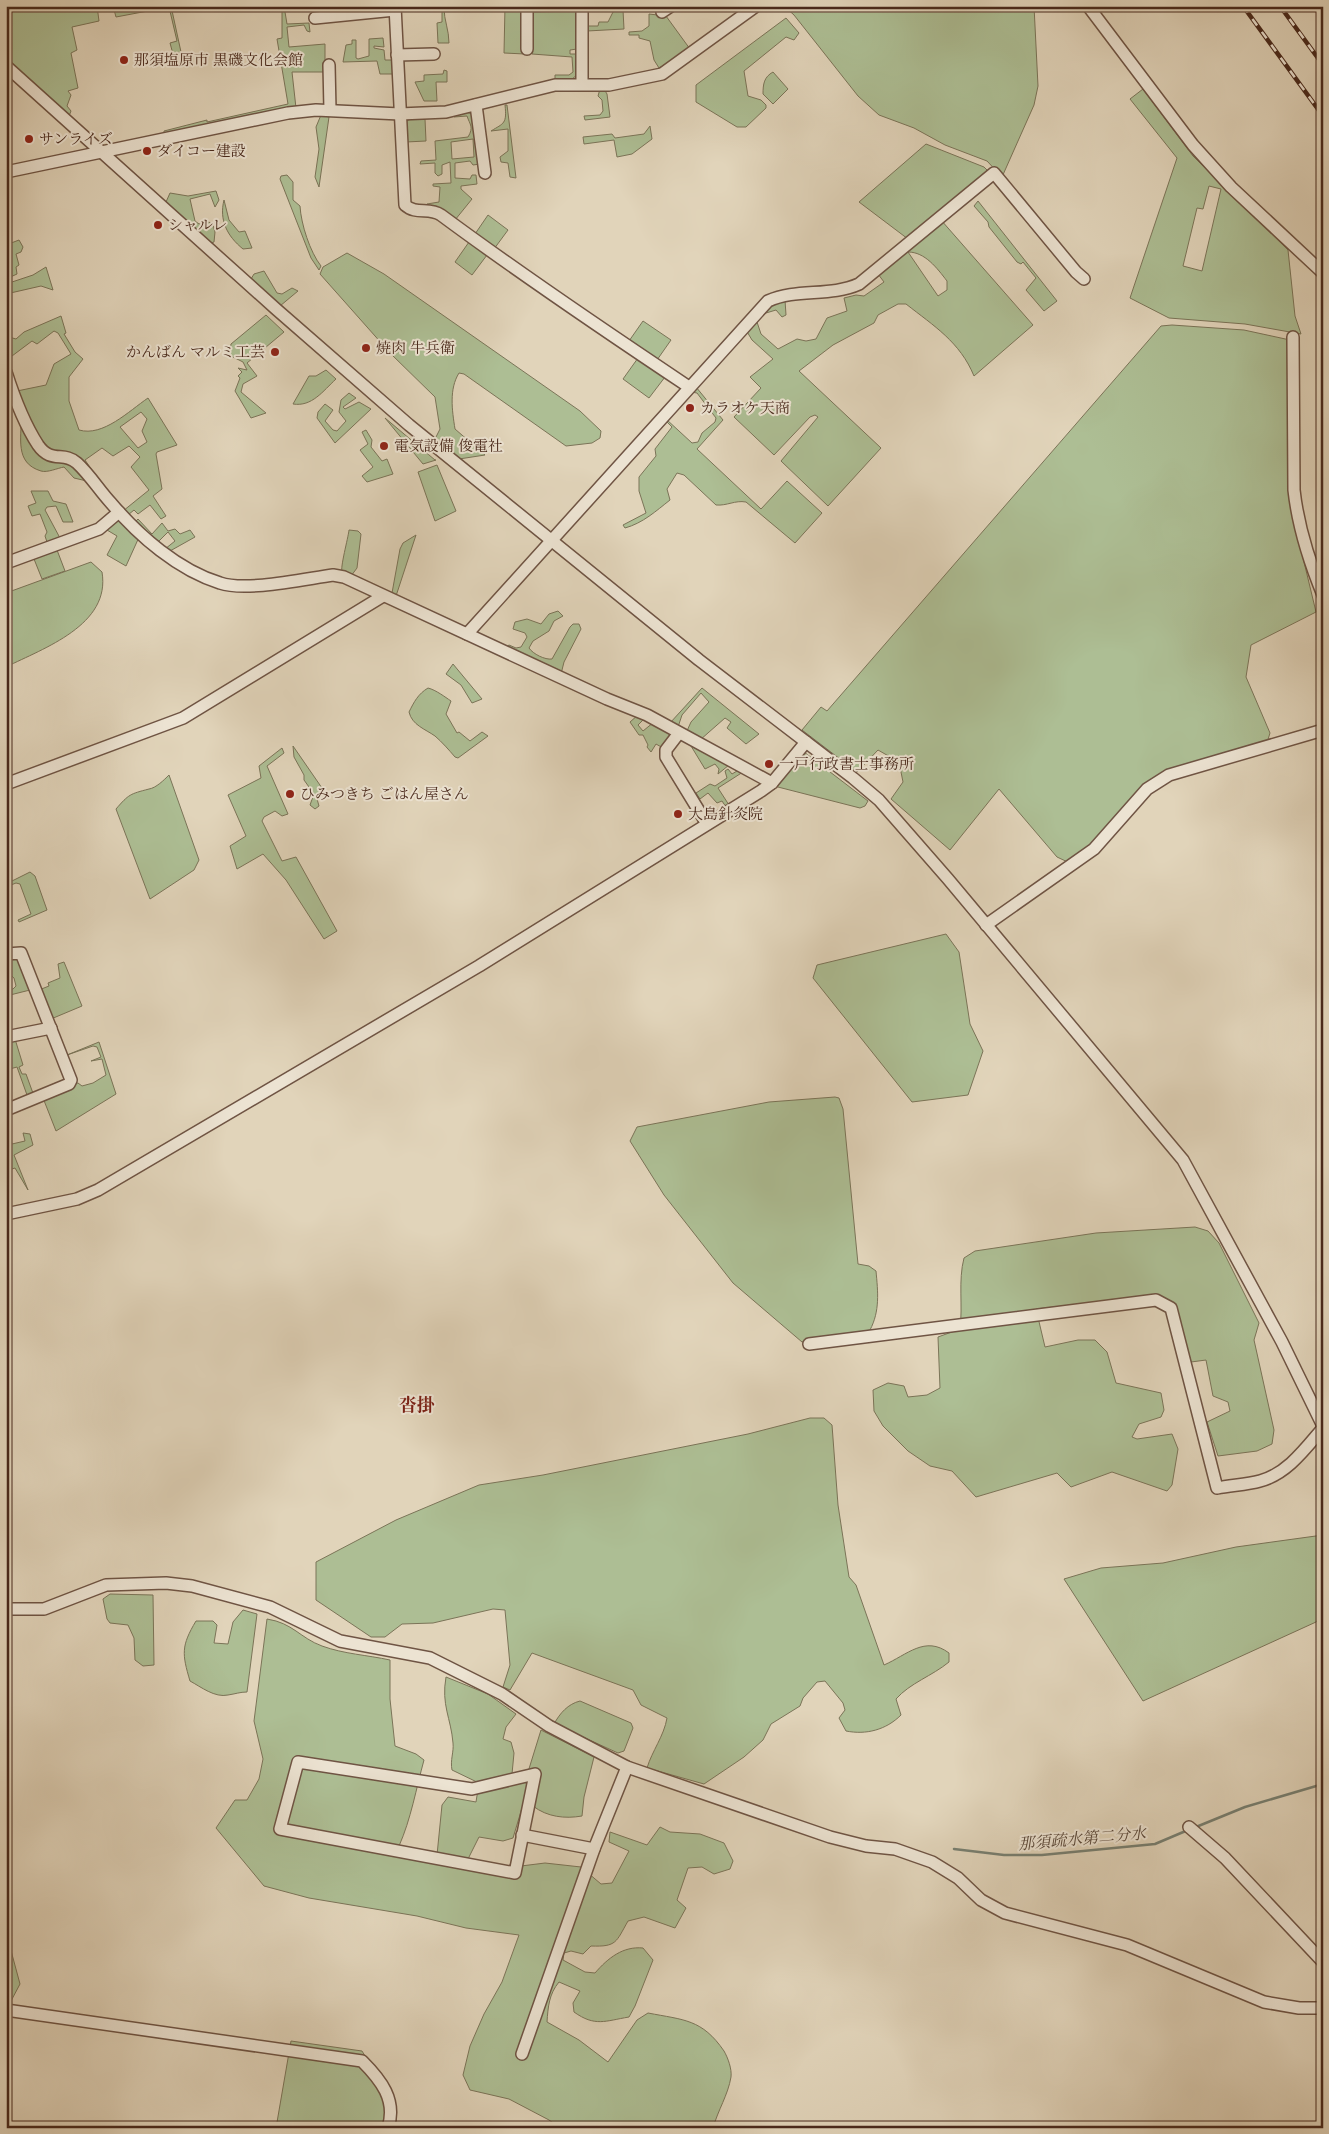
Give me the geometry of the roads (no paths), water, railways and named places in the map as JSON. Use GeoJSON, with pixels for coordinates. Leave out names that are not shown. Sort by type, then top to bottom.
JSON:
{"type":"FeatureCollection","features":[{"type":"Feature","properties":{"kind":"street"},"geometry":{"type":"LineString","coordinates":[[527,6],[527,50]]}},
{"type":"Feature","properties":{"kind":"street"},"geometry":{"type":"LineString","coordinates":[[582,6],[582,83]]}},
{"type":"Feature","properties":{"kind":"street"},"geometry":{"type":"LineString","coordinates":[[6,172],[288,113],[330,110],[400,114],[446,112],[556,85],[582,83],[609,85],[662,74],[756,6]]}},
{"type":"Feature","properties":{"kind":"street"},"geometry":{"type":"LineString","coordinates":[[1088,6],[1193,145],[1231,187],[1323,273]]}},
{"type":"Feature","properties":{"kind":"street"},"geometry":{"type":"LineString","coordinates":[[315,18],[395,8],[405,205],[409,209],[438,213],[509,265],[689,387]]}},
{"type":"Feature","properties":{"kind":"street"},"geometry":{"type":"LineString","coordinates":[[397,55],[434,54]]}},
{"type":"Feature","properties":{"kind":"street"},"geometry":{"type":"LineString","coordinates":[[329,65],[330,110]]}},
{"type":"Feature","properties":{"kind":"street"},"geometry":{"type":"LineString","coordinates":[[6,66],[276,309],[409,425],[699,660],[878,800],[1183,1160],[1277,1334],[1323,1427],[1296,1458],[1280,1472],[1262,1481],[1217,1488],[1171,1308],[1156,1300],[809,1344]]}},
{"type":"Feature","properties":{"kind":"street"},"geometry":{"type":"LineString","coordinates":[[476,105],[485,173]]}},
{"type":"Feature","properties":{"kind":"street"},"geometry":{"type":"LineString","coordinates":[[467,634],[768,301],[787,295],[842,289],[859,284],[994,173],[1076,272],[1084,278]]}},
{"type":"Feature","properties":{"kind":"street"},"geometry":{"type":"LineString","coordinates":[[1293,337],[1294,490],[1297,513],[1312,568],[1323,595]]}},
{"type":"Feature","properties":{"kind":"street"},"geometry":{"type":"LineString","coordinates":[[6,372],[11,388],[38,444],[49,456],[75,461],[119,512],[172,559],[221,584],[240,587],[333,575],[344,577],[607,699],[648,715],[772,783]]}},
{"type":"Feature","properties":{"kind":"street"},"geometry":{"type":"LineString","coordinates":[[6,563],[99,529],[119,512]]}},
{"type":"Feature","properties":{"kind":"street"},"geometry":{"type":"LineString","coordinates":[[6,784],[183,718],[383,596]]}},
{"type":"Feature","properties":{"kind":"street"},"geometry":{"type":"LineString","coordinates":[[986,926],[1094,848],[1147,789],[1169,775],[1323,730]]}},
{"type":"Feature","properties":{"kind":"street"},"geometry":{"type":"LineString","coordinates":[[679,733],[666,750],[666,757],[707,824]]}},
{"type":"Feature","properties":{"kind":"street"},"geometry":{"type":"LineString","coordinates":[[6,1214],[77,1199],[98,1190],[479,966],[772,783],[806,742]]}},
{"type":"Feature","properties":{"kind":"street"},"geometry":{"type":"LineString","coordinates":[[6,954],[21,953],[71,1080],[69,1084],[6,1110]]}},
{"type":"Feature","properties":{"kind":"street"},"geometry":{"type":"LineString","coordinates":[[6,1037],[51,1028]]}},
{"type":"Feature","properties":{"kind":"street"},"geometry":{"type":"LineString","coordinates":[[6,1609],[49,1607],[106,1585],[166,1583],[192,1586],[270,1607],[340,1641],[430,1658],[502,1694],[549,1726],[627,1767],[830,1837],[913,1855],[932,1862],[958,1878],[982,1900],[1005,1913],[1127,1945],[1264,2002],[1299,2008],[1323,2008]]}},
{"type":"Feature","properties":{"kind":"street"},"geometry":{"type":"LineString","coordinates":[[298,1762],[472,1790],[535,1774],[522,1835],[514,1873],[280,1829],[298,1762]]}},
{"type":"Feature","properties":{"kind":"street"},"geometry":{"type":"LineString","coordinates":[[522,2054],[594,1849],[627,1767]]}},
{"type":"Feature","properties":{"kind":"street"},"geometry":{"type":"LineString","coordinates":[[1189,1827],[1225,1858],[1323,1962]]}},
{"type":"Feature","properties":{"kind":"street"},"geometry":{"type":"LineString","coordinates":[[522,1835],[594,1849]]}},
{"type":"Feature","properties":{"kind":"street"},"geometry":{"type":"LineString","coordinates":[[6,2010],[362,2061],[378,2077],[387,2094],[392,2116],[388,2128]]}},
{"type":"Feature","properties":{"kind":"waterway","name":"那須疏水第二分水"},"geometry":{"type":"LineString","coordinates":[[1196,1827],[1245,1807],[1323,1784]]}},
{"type":"Feature","properties":{"kind":"waterway","name":"那須疏水第二分水"},"geometry":{"type":"LineString","coordinates":[[954,1849],[1004,1855],[1042,1855],[1155,1844],[1188,1830]]}},
{"type":"Feature","properties":{"kind":"railway"},"geometry":{"type":"LineString","coordinates":[[1243,6],[1323,116]]}},
{"type":"Feature","properties":{"kind":"railway"},"geometry":{"type":"LineString","coordinates":[[1280,6],[1323,65]]}},
{"type":"Feature","properties":{"kind":"place","name":"那須塩原市 黒磯文化会館"},"geometry":{"type":"Point","coordinates":[124,60]}},
{"type":"Feature","properties":{"kind":"place","name":"サンライズ"},"geometry":{"type":"Point","coordinates":[29,139]}},
{"type":"Feature","properties":{"kind":"place","name":"ダイコー建設"},"geometry":{"type":"Point","coordinates":[147,151]}},
{"type":"Feature","properties":{"kind":"place","name":"シャルレ"},"geometry":{"type":"Point","coordinates":[158,225]}},
{"type":"Feature","properties":{"kind":"place","name":"焼肉 牛兵衛"},"geometry":{"type":"Point","coordinates":[366,348]}},
{"type":"Feature","properties":{"kind":"place","name":"かんばん マルミ工芸"},"geometry":{"type":"Point","coordinates":[275,352]}},
{"type":"Feature","properties":{"kind":"place","name":"カラオケ天商"},"geometry":{"type":"Point","coordinates":[690,408]}},
{"type":"Feature","properties":{"kind":"place","name":"電気設備 俊電社"},"geometry":{"type":"Point","coordinates":[384,446]}},
{"type":"Feature","properties":{"kind":"place","name":"一戸行政書士事務所"},"geometry":{"type":"Point","coordinates":[769,764]}},
{"type":"Feature","properties":{"kind":"place","name":"ひみつきち ごはん屋さん"},"geometry":{"type":"Point","coordinates":[290,794]}},
{"type":"Feature","properties":{"kind":"place","name":"大島針灸院"},"geometry":{"type":"Point","coordinates":[678,814]}},
{"type":"Feature","properties":{"kind":"district","name":"沓掛"},"geometry":{"type":"Point","coordinates":[417,1405]}}]}
